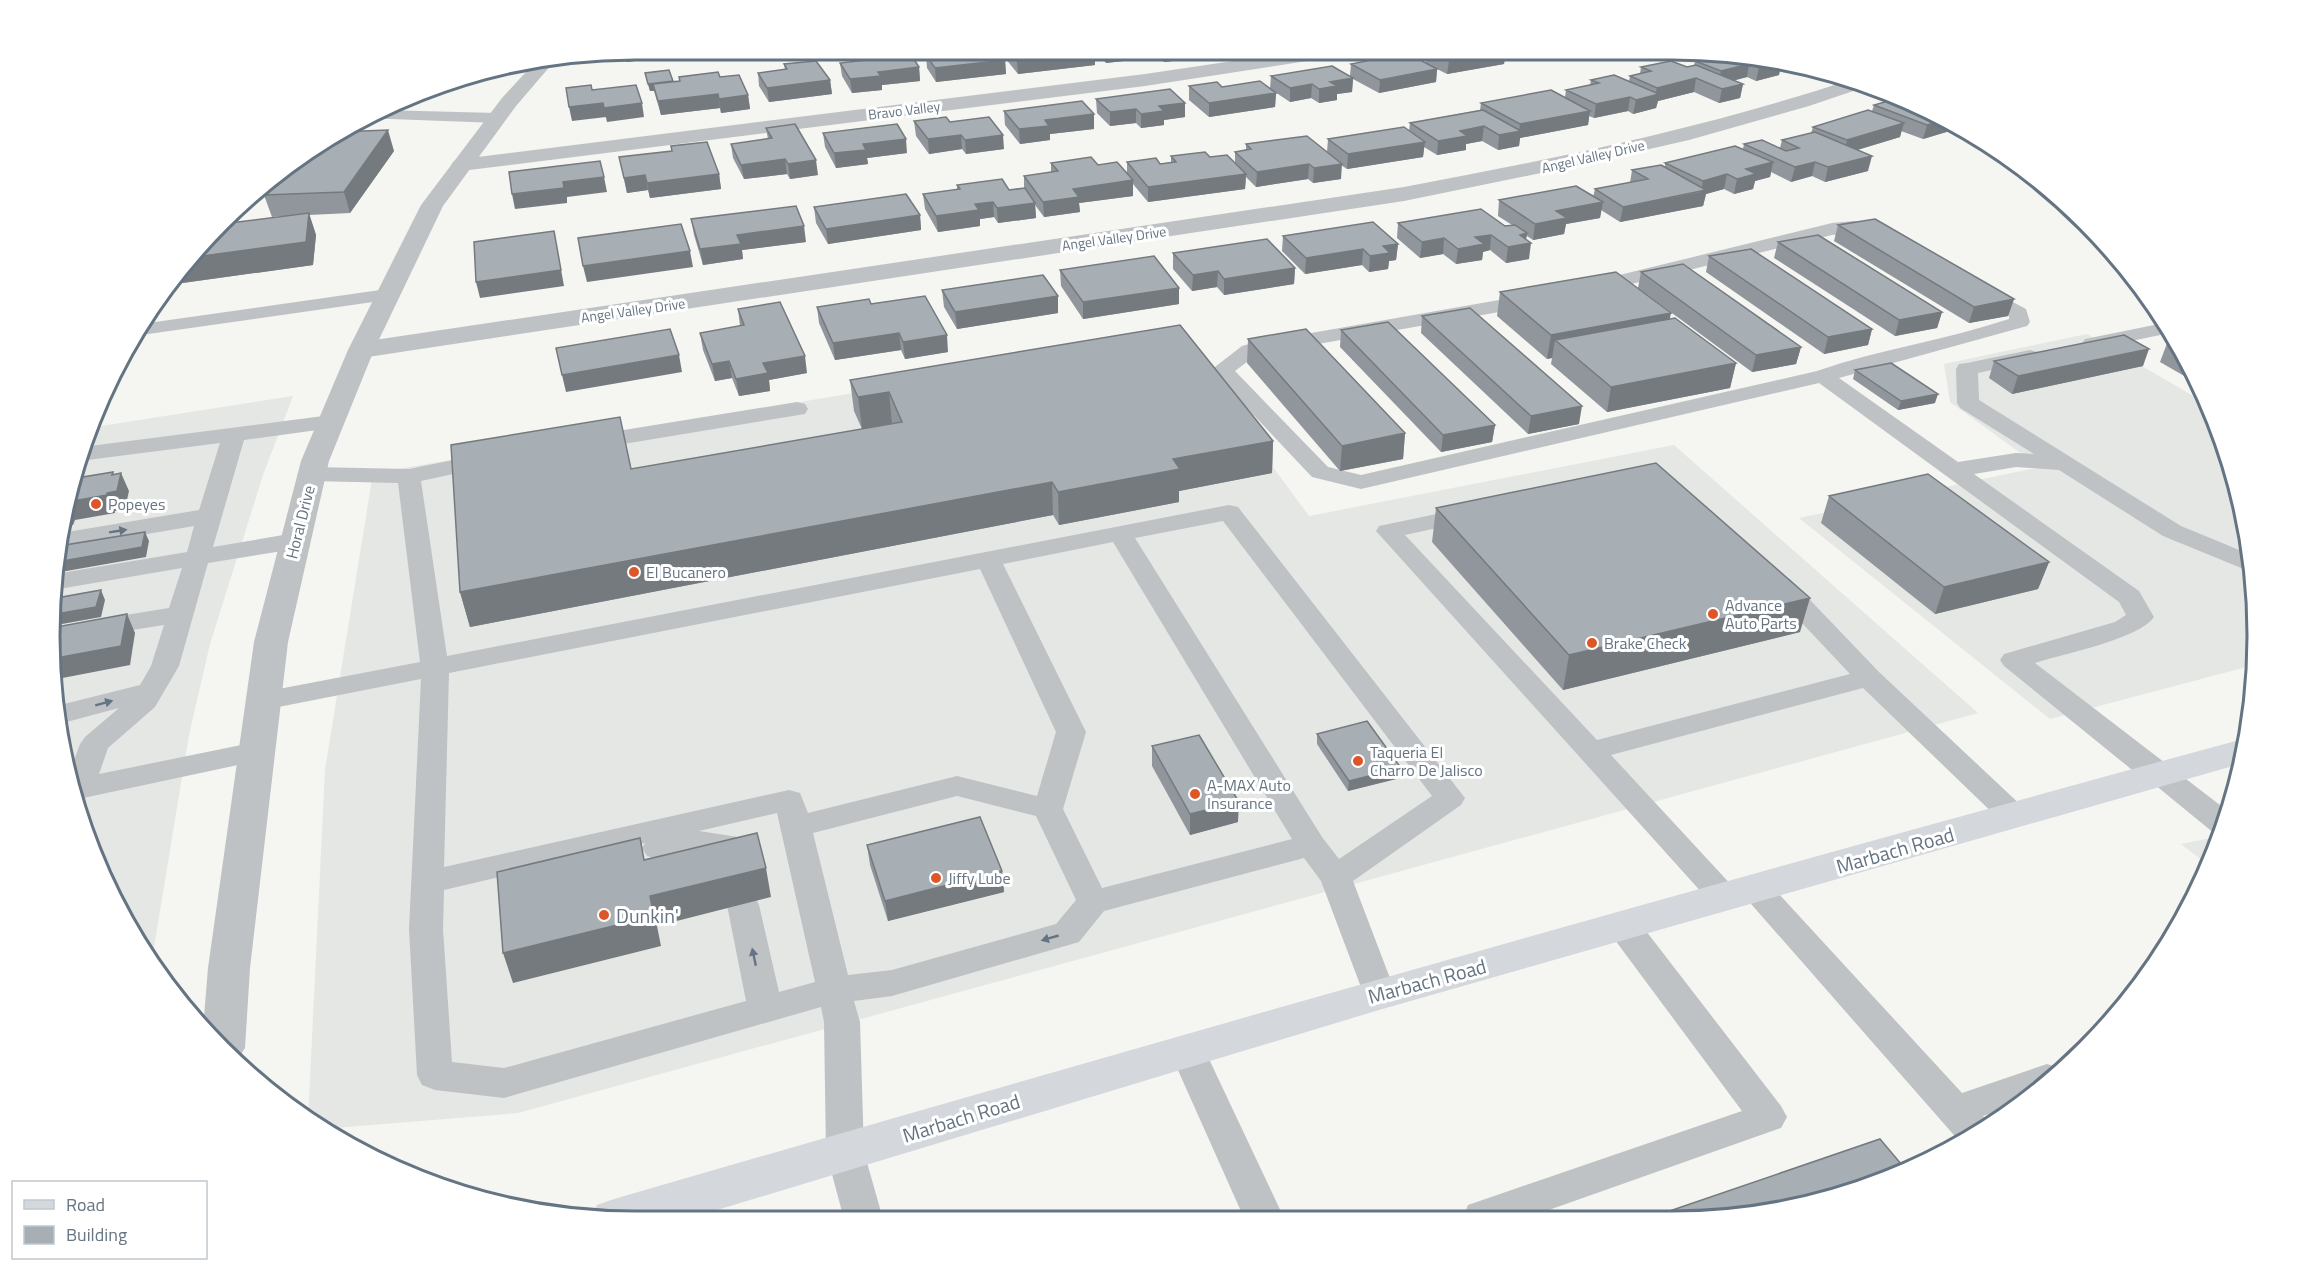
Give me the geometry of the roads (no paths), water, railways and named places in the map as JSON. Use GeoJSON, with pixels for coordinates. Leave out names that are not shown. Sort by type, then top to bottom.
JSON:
{"type":"FeatureCollection","features":[{"type":"Feature","properties":{"kind":"main road","name":"Marbach Road"},"geometry":{"type":"LineString","coordinates":[[645,1211],[1379,994],[1624,927],[2235,753]]}},
{"type":"Feature","properties":{"kind":"street","name":"Bravo Valley"},"geometry":{"type":"LineString","coordinates":[[460,165],[1145,80],[1279,60]]}},
{"type":"Feature","properties":{"kind":"street","name":"Horal Drive"},"geometry":{"type":"LineString","coordinates":[[224,1037],[229,968],[271,642],[312,474],[361,350],[432,205],[497,118],[540,68]]}},
{"type":"Feature","properties":{"kind":"street","name":"Angel Valley Drive"},"geometry":{"type":"LineString","coordinates":[[361,350],[1404,194],[1577,160],[1809,101],[1846,88]]}},
{"type":"Feature","properties":{"kind":"lane"},"geometry":{"type":"LineString","coordinates":[[387,116],[497,118]]}},
{"type":"Feature","properties":{"kind":"lane"},"geometry":{"type":"LineString","coordinates":[[1889,236],[1879,230],[1853,227],[1832,229],[1562,294],[1444,317],[1249,350],[1222,370],[1320,472],[1360,482],[1823,376],[1857,363],[1988,334],[2020,322],[2019,313],[1959,278]]}},
{"type":"Feature","properties":{"kind":"lane"},"geometry":{"type":"LineString","coordinates":[[149,328],[387,295]]}},
{"type":"Feature","properties":{"kind":"lane"},"geometry":{"type":"LineString","coordinates":[[2073,347],[2159,330]]}},
{"type":"Feature","properties":{"kind":"lane"},"geometry":{"type":"LineString","coordinates":[[2049,352],[1967,369],[1968,403],[2172,531],[2242,563]]}},
{"type":"Feature","properties":{"kind":"lane"},"geometry":{"type":"LineString","coordinates":[[1823,376],[2130,597],[2141,617],[2124,628],[2014,660],[2216,819]]}},
{"type":"Feature","properties":{"kind":"lane"},"geometry":{"type":"LineString","coordinates":[[563,447],[797,409]]}},
{"type":"Feature","properties":{"kind":"lane"},"geometry":{"type":"LineString","coordinates":[[90,453],[331,422]]}},
{"type":"Feature","properties":{"kind":"lane"},"geometry":{"type":"LineString","coordinates":[[79,779],[95,744],[145,701],[165,666],[234,435]]}},
{"type":"Feature","properties":{"kind":"lane"},"geometry":{"type":"LineString","coordinates":[[312,474],[409,476],[504,457]]}},
{"type":"Feature","properties":{"kind":"lane"},"geometry":{"type":"LineString","coordinates":[[1953,470],[2016,460],[2064,463]]}},
{"type":"Feature","properties":{"kind":"lane"},"geometry":{"type":"LineString","coordinates":[[409,476],[435,668],[426,928],[435,1075],[504,1083],[834,990],[892,983],[1067,933],[1093,902],[1311,845]]}},
{"type":"Feature","properties":{"kind":"lane"},"geometry":{"type":"LineString","coordinates":[[1492,510],[1389,531],[1591,751],[1740,893],[1965,1122],[2021,1092]]}},
{"type":"Feature","properties":{"kind":"lane"},"geometry":{"type":"LineString","coordinates":[[263,701],[1229,512],[1450,798],[1336,876]]}},
{"type":"Feature","properties":{"kind":"lane"},"geometry":{"type":"LineString","coordinates":[[68,540],[210,516]]}},
{"type":"Feature","properties":{"kind":"lane"},"geometry":{"type":"LineString","coordinates":[[1120,533],[1311,845],[1336,876],[1379,994]]}},
{"type":"Feature","properties":{"kind":"lane"},"geometry":{"type":"LineString","coordinates":[[63,580],[295,541]]}},
{"type":"Feature","properties":{"kind":"lane"},"geometry":{"type":"LineString","coordinates":[[988,559],[1071,732],[1048,808],[1093,902]]}},
{"type":"Feature","properties":{"kind":"lane"},"geometry":{"type":"LineString","coordinates":[[1765,571],[1791,593],[1869,678],[2014,816]]}},
{"type":"Feature","properties":{"kind":"lane"},"geometry":{"type":"LineString","coordinates":[[60,634],[180,614]]}},
{"type":"Feature","properties":{"kind":"lane"},"geometry":{"type":"LineString","coordinates":[[1591,751],[1869,678]]}},
{"type":"Feature","properties":{"kind":"lane"},"geometry":{"type":"LineString","coordinates":[[65,714],[151,691]]}},
{"type":"Feature","properties":{"kind":"lane"},"geometry":{"type":"LineString","coordinates":[[81,788],[256,752]]}},
{"type":"Feature","properties":{"kind":"lane"},"geometry":{"type":"LineString","coordinates":[[795,827],[957,786],[1048,808]]}},
{"type":"Feature","properties":{"kind":"lane"},"geometry":{"type":"LineString","coordinates":[[427,882],[789,800],[842,1022],[845,1152],[862,1211]]}},
{"type":"Feature","properties":{"kind":"lane"},"geometry":{"type":"LineString","coordinates":[[470,873],[520,879],[690,841],[727,845],[733,869]]}},
{"type":"Feature","properties":{"kind":"lane"},"geometry":{"type":"LineString","coordinates":[[742,904],[765,1009]]}},
{"type":"Feature","properties":{"kind":"lane"},"geometry":{"type":"LineString","coordinates":[[1499,1211],[1768,1117],[1624,927]]}},
{"type":"Feature","properties":{"kind":"lane"},"geometry":{"type":"LineString","coordinates":[[1187,1050],[1261,1211]]}},
{"type":"Feature","properties":{"kind":"place","name":"Popeyes"},"geometry":{"type":"Point","coordinates":[96,504]}},
{"type":"Feature","properties":{"kind":"place","name":"El Bucanero"},"geometry":{"type":"Point","coordinates":[634,572]}},
{"type":"Feature","properties":{"kind":"place","name":"Advance Auto Parts"},"geometry":{"type":"Point","coordinates":[1713,614]}},
{"type":"Feature","properties":{"kind":"place","name":"Brake Check"},"geometry":{"type":"Point","coordinates":[1592,643]}},
{"type":"Feature","properties":{"kind":"place","name":"Taqueria El Charro De Jalisco"},"geometry":{"type":"Point","coordinates":[1358,761]}},
{"type":"Feature","properties":{"kind":"place","name":"A-MAX Auto Insurance"},"geometry":{"type":"Point","coordinates":[1195,794]}},
{"type":"Feature","properties":{"kind":"place","name":"Jiffy Lube"},"geometry":{"type":"Point","coordinates":[936,878]}},
{"type":"Feature","properties":{"kind":"place","name":"Dunkin'"},"geometry":{"type":"Point","coordinates":[604,915]}}]}
